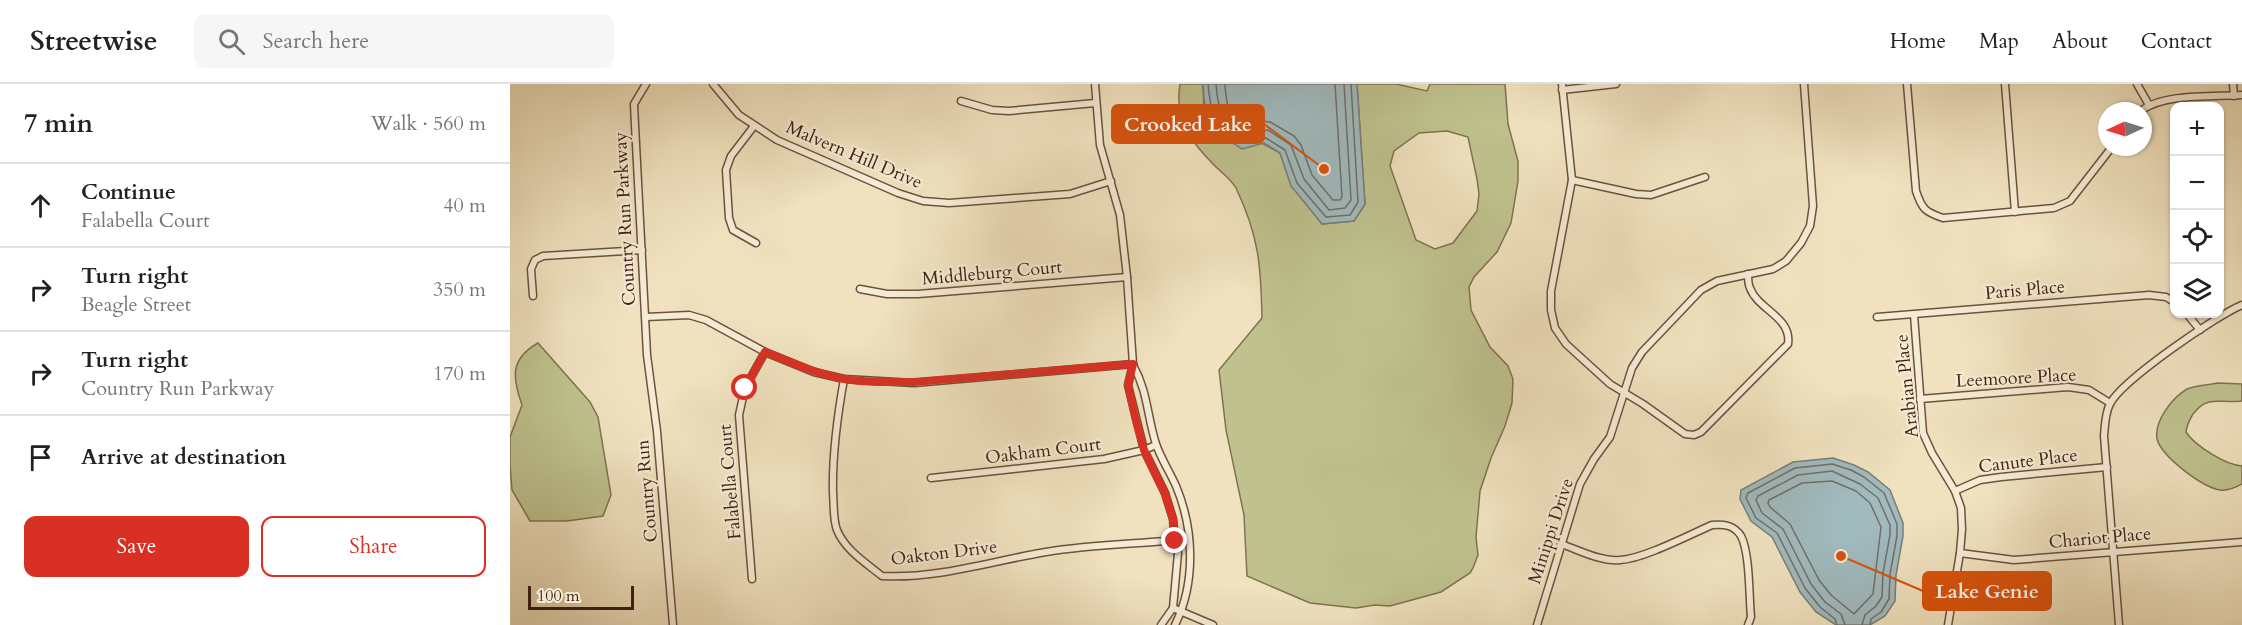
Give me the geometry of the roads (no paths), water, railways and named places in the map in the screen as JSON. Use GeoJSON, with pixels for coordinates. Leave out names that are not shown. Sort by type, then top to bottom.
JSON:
{"type":"FeatureCollection","features":[{"type":"Feature","properties":{"kind":"street","name":"Country Run Parkway"},"geometry":{"type":"LineString","coordinates":[[646,84],[634,104],[647,355]]}},
{"type":"Feature","properties":{"kind":"street","name":"Malvern Hill Drive"},"geometry":{"type":"LineString","coordinates":[[713,84],[739,115],[777,140],[898,193],[923,201],[949,203],[1070,194],[1111,182]]}},
{"type":"Feature","properties":{"kind":"street"},"geometry":{"type":"LineString","coordinates":[[1095,84],[1100,145],[1120,216],[1127,277],[1133,364],[1128,385],[1144,450],[1165,494],[1173,519],[1178,553],[1173,609],[1161,625]]}},
{"type":"Feature","properties":{"kind":"street"},"geometry":{"type":"LineString","coordinates":[[1616,84],[1562,87],[1572,180],[1551,291],[1551,310],[1555,328],[1566,344],[1610,384],[1643,404],[1684,434],[1694,435],[1701,432],[1788,344],[1789,336],[1786,327],[1750,289],[1748,274]]}},
{"type":"Feature","properties":{"kind":"street","name":"Minippi Drive"},"geometry":{"type":"LineString","coordinates":[[1537,625],[1580,484],[1610,437],[1632,369],[1642,352],[1701,290],[1718,281],[1773,269],[1786,261],[1801,243],[1809,226],[1814,206],[1804,84]]}},
{"type":"Feature","properties":{"kind":"street"},"geometry":{"type":"LineString","coordinates":[[1907,84],[1916,191],[1921,206],[1929,214],[1943,218],[2054,208],[2070,201],[2105,156]]}},
{"type":"Feature","properties":{"kind":"street"},"geometry":{"type":"LineString","coordinates":[[2005,84],[2015,212]]}},
{"type":"Feature","properties":{"kind":"street"},"geometry":{"type":"LineString","coordinates":[[2137,84],[2147,102]]}},
{"type":"Feature","properties":{"kind":"street"},"geometry":{"type":"LineString","coordinates":[[2233,84],[2234,96]]}},
{"type":"Feature","properties":{"kind":"street"},"geometry":{"type":"LineString","coordinates":[[2152,104],[2164,100],[2242,95]]}},
{"type":"Feature","properties":{"kind":"street"},"geometry":{"type":"LineString","coordinates":[[961,101],[992,110],[1009,111],[1095,103]]}},
{"type":"Feature","properties":{"kind":"street"},"geometry":{"type":"LineString","coordinates":[[754,126],[731,156],[726,170],[729,218],[733,230],[756,243]]}},
{"type":"Feature","properties":{"kind":"street"},"geometry":{"type":"LineString","coordinates":[[1572,180],[1636,194],[1651,195],[1705,177]]}},
{"type":"Feature","properties":{"kind":"street"},"geometry":{"type":"LineString","coordinates":[[533,296],[531,269],[535,260],[543,256],[642,250]]}},
{"type":"Feature","properties":{"kind":"street","name":"Middleburg Court"},"geometry":{"type":"LineString","coordinates":[[860,289],[887,294],[918,294],[1127,277]]}},
{"type":"Feature","properties":{"kind":"street","name":"Paris Place"},"geometry":{"type":"LineString","coordinates":[[1877,317],[2148,295],[2170,299]]}},
{"type":"Feature","properties":{"kind":"street"},"geometry":{"type":"LineString","coordinates":[[2119,625],[2104,435],[2106,414],[2110,403],[2136,377],[2200,330],[2242,305]]}},
{"type":"Feature","properties":{"kind":"street"},"geometry":{"type":"LineString","coordinates":[[646,317],[689,315],[717,325],[765,352],[814,372],[844,379],[914,382],[1133,364]]}},
{"type":"Feature","properties":{"kind":"street","name":"Arabian Place"},"geometry":{"type":"LineString","coordinates":[[1914,315],[1923,433],[1927,444],[1955,491],[1961,508],[1960,553],[1948,625]]}},
{"type":"Feature","properties":{"kind":"street"},"geometry":{"type":"LineString","coordinates":[[2190,318],[2200,330]]}},
{"type":"Feature","properties":{"kind":"street","name":"Falabella Court"},"geometry":{"type":"LineString","coordinates":[[752,579],[739,415],[745,388],[765,352]]}},
{"type":"Feature","properties":{"kind":"street","name":"Country Run"},"geometry":{"type":"LineString","coordinates":[[647,355],[657,431],[673,625]]}},
{"type":"Feature","properties":{"kind":"street"},"geometry":{"type":"LineString","coordinates":[[1133,364],[1143,382],[1156,445],[1176,487],[1186,516],[1191,566],[1182,612],[1175,625]]}},
{"type":"Feature","properties":{"kind":"street","name":"Oakton Drive"},"geometry":{"type":"LineString","coordinates":[[844,379],[832,456],[837,530],[849,549],[882,576],[916,576],[972,568],[1045,552],[1082,547],[1189,540]]}},
{"type":"Feature","properties":{"kind":"street","name":"Leemoore Place"},"geometry":{"type":"LineString","coordinates":[[1920,399],[2068,387],[2090,390],[2110,403]]}},
{"type":"Feature","properties":{"kind":"street","name":"Oakham Court"},"geometry":{"type":"LineString","coordinates":[[931,478],[1104,459],[1156,445]]}},
{"type":"Feature","properties":{"kind":"street","name":"Canute Place"},"geometry":{"type":"LineString","coordinates":[[1955,491],[1980,480],[1991,478],[2107,468]]}},
{"type":"Feature","properties":{"kind":"street"},"geometry":{"type":"LineString","coordinates":[[1561,544],[1605,559],[1619,561],[1633,558],[1712,525],[1724,524],[1733,528],[1741,536],[1745,552],[1750,617],[1748,625]]}},
{"type":"Feature","properties":{"kind":"street","name":"Chariot Place"},"geometry":{"type":"LineString","coordinates":[[1960,553],[2014,560],[2242,542]]}},
{"type":"Feature","properties":{"kind":"street"},"geometry":{"type":"LineString","coordinates":[[1173,609],[1213,625]]}},
{"type":"Feature","properties":{"kind":"water"},"geometry":{"type":"Polygon","coordinates":[[[1203,84],[1357,84],[1365,204],[1354,221],[1322,224],[1291,186],[1280,153],[1264,143],[1242,149],[1216,129],[1205,108],[1203,84]]]}},
{"type":"Feature","properties":{"kind":"water"},"geometry":{"type":"Polygon","coordinates":[[[1833,458],[1868,472],[1890,490],[1903,523],[1895,601],[1885,616],[1870,625],[1836,625],[1816,612],[1800,592],[1772,537],[1751,521],[1740,499],[1741,490],[1793,462],[1833,458]]]}},
{"type":"Feature","properties":{"kind":"place","name":"Crooked Lake"},"geometry":{"type":"Point","coordinates":[1324,169]}},
{"type":"Feature","properties":{"kind":"place","name":"Lake Genie"},"geometry":{"type":"Point","coordinates":[1841,556]}}]}
